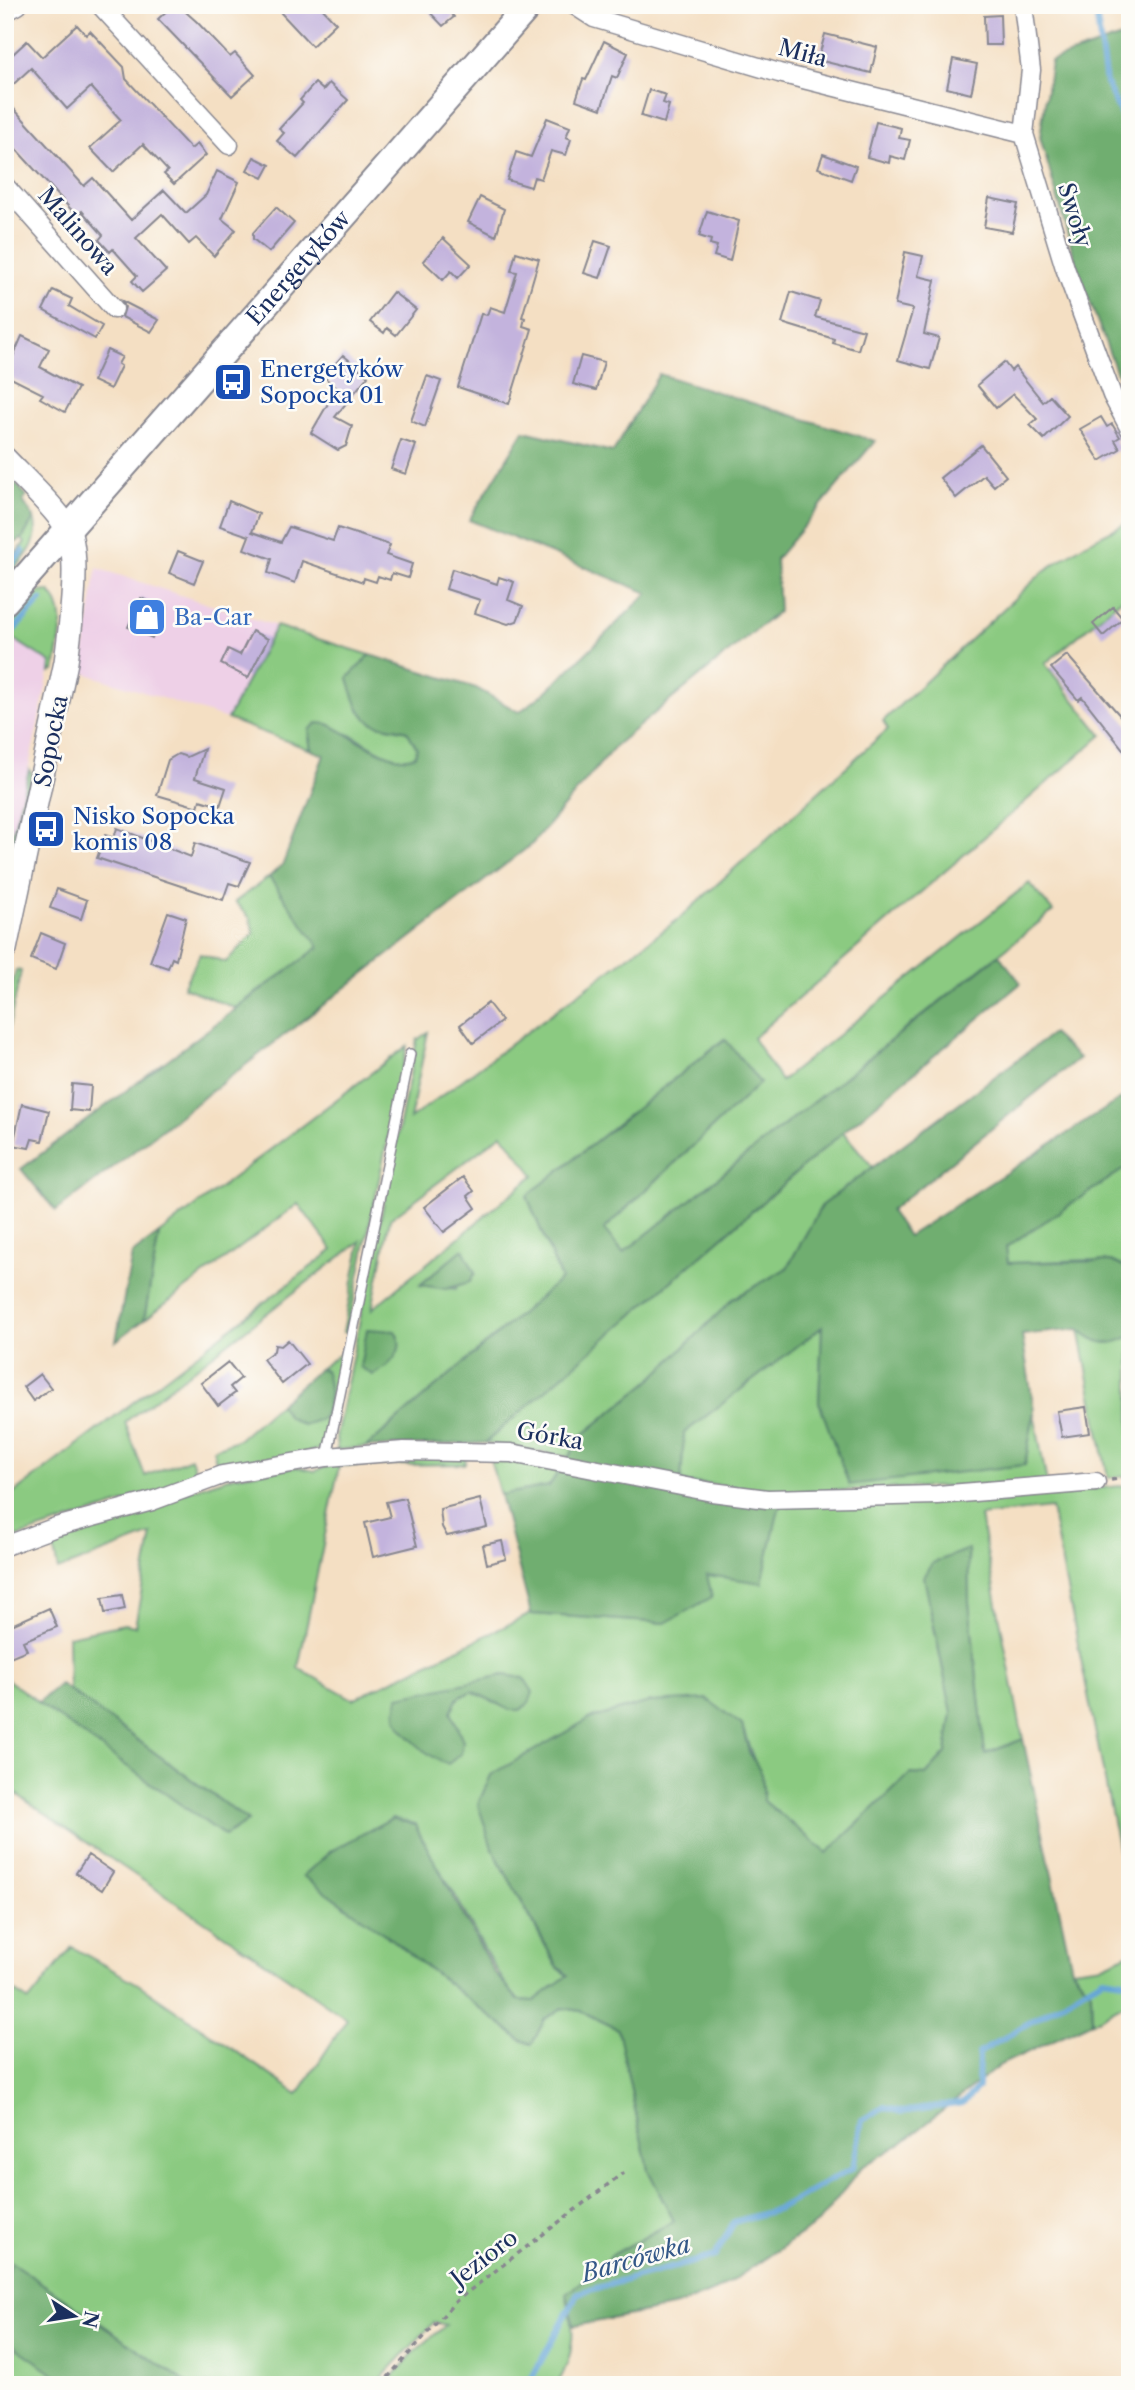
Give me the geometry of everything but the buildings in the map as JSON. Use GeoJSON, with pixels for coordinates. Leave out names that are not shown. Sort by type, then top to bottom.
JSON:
{"type":"FeatureCollection","features":[{"type":"Feature","properties":{"kind":"main road","name":"Energetyków"},"geometry":{"type":"LineString","coordinates":[[5,601],[529,5]]}},
{"type":"Feature","properties":{"kind":"street"},"geometry":{"type":"LineString","coordinates":[[5,12],[18,5]]}},
{"type":"Feature","properties":{"kind":"street"},"geometry":{"type":"LineString","coordinates":[[100,5],[229,145]]}},
{"type":"Feature","properties":{"kind":"street","name":"Miła"},"geometry":{"type":"LineString","coordinates":[[574,5],[594,18],[779,73],[1024,134]]}},
{"type":"Feature","properties":{"kind":"street","name":"Swoły"},"geometry":{"type":"LineString","coordinates":[[1023,5],[1031,70],[1024,134],[1070,281],[1112,395],[1130,429]]}},
{"type":"Feature","properties":{"kind":"street","name":"Malinowa"},"geometry":{"type":"LineString","coordinates":[[5,186],[114,309]]}},
{"type":"Feature","properties":{"kind":"street"},"geometry":{"type":"LineString","coordinates":[[5,459],[69,530]]}},
{"type":"Feature","properties":{"kind":"street","name":"Sopocka"},"geometry":{"type":"LineString","coordinates":[[5,949],[66,662],[73,546],[69,530]]}},
{"type":"Feature","properties":{"kind":"street","name":"Górka"},"geometry":{"type":"LineString","coordinates":[[5,1546],[56,1527],[141,1504],[222,1475],[327,1457],[404,1451],[511,1453],[712,1492],[767,1499],[937,1495],[1096,1482]]}},
{"type":"Feature","properties":{"kind":"lane"},"geometry":{"type":"LineString","coordinates":[[327,1457],[410,1054]]}},
{"type":"Feature","properties":{"kind":"path","name":"Jezioro"},"geometry":{"type":"LineString","coordinates":[[380,2385],[456,2301],[623,2173]]}},
{"type":"Feature","properties":{"kind":"shaded area"},"geometry":{"type":"Polygon","coordinates":[[[97,568],[276,626],[227,719],[81,672],[97,568]]]}},
{"type":"Feature","properties":{"kind":"shaded area"},"geometry":{"type":"Polygon","coordinates":[[[12,638],[51,663],[12,845],[5,842],[5,646],[12,638]]]}},
{"type":"Feature","properties":{"kind":"green space"},"geometry":{"type":"Polygon","coordinates":[[[1130,34],[1130,408],[1078,270],[1040,137],[1051,61],[1130,34]]]}},
{"type":"Feature","properties":{"kind":"green space"},"geometry":{"type":"Polygon","coordinates":[[[659,374],[875,441],[776,559],[779,611],[616,745],[532,844],[56,1211],[21,1169],[319,947],[269,877],[283,864],[324,755],[311,750],[309,730],[317,723],[328,724],[372,748],[396,757],[415,756],[417,748],[407,731],[371,722],[357,706],[348,678],[370,655],[476,688],[519,712],[546,692],[648,593],[469,520],[524,431],[613,452],[659,374]]]}},
{"type":"Feature","properties":{"kind":"green space"},"geometry":{"type":"Polygon","coordinates":[[[5,472],[27,496],[23,501],[34,518],[22,539],[5,548],[5,472]]]}},
{"type":"Feature","properties":{"kind":"green space"},"geometry":{"type":"Polygon","coordinates":[[[34,518],[36,528],[33,544],[5,579],[5,565],[25,543],[22,539],[34,518]]]}},
{"type":"Feature","properties":{"kind":"green space"},"geometry":{"type":"Polygon","coordinates":[[[1130,521],[1130,592],[1045,664],[1102,735],[753,1038],[781,1081],[1029,883],[1053,911],[624,1253],[604,1230],[760,1083],[724,1039],[527,1196],[561,1279],[366,1447],[337,1450],[336,1437],[417,1040],[428,1032],[410,1119],[680,918],[888,729],[883,721],[1044,571],[1086,543],[1130,521]],[[502,1134],[390,1219],[372,1309],[534,1175],[502,1134]],[[462,1250],[421,1284],[421,1285],[456,1289],[462,1250]]]}},
{"type":"Feature","properties":{"kind":"green space"},"geometry":{"type":"Polygon","coordinates":[[[49,591],[61,618],[55,670],[50,672],[51,663],[12,638],[5,646],[5,630],[39,592],[49,591]]]}},
{"type":"Feature","properties":{"kind":"green space"},"geometry":{"type":"Polygon","coordinates":[[[276,626],[370,655],[348,678],[359,710],[378,725],[407,731],[417,748],[415,756],[390,756],[356,737],[339,733],[309,738],[311,750],[227,719],[276,626]]]}},
{"type":"Feature","properties":{"kind":"green space"},"geometry":{"type":"Polygon","coordinates":[[[29,770],[32,773],[11,868],[5,867],[5,862],[29,770]]]}},
{"type":"Feature","properties":{"kind":"green space"},"geometry":{"type":"Polygon","coordinates":[[[269,877],[320,947],[235,1008],[183,987],[200,954],[226,962],[254,933],[250,918],[235,902],[269,877]]]}},
{"type":"Feature","properties":{"kind":"green space"},"geometry":{"type":"Polygon","coordinates":[[[999,955],[1021,983],[843,1132],[485,1443],[366,1447],[561,1279],[527,1196],[725,1039],[760,1083],[604,1229],[623,1253],[999,955]]]}},
{"type":"Feature","properties":{"kind":"green space"},"geometry":{"type":"Polygon","coordinates":[[[16,970],[21,971],[5,1045],[5,1016],[16,970]]]}},
{"type":"Feature","properties":{"kind":"green space"},"geometry":{"type":"Polygon","coordinates":[[[1052,1034],[1079,1058],[890,1211],[908,1236],[1130,1093],[1130,1165],[1006,1247],[1008,1263],[1111,1261],[1130,1270],[1130,1336],[1116,1342],[1103,1343],[1079,1329],[1022,1335],[1034,1410],[1025,1465],[849,1485],[819,1402],[822,1327],[684,1433],[681,1482],[780,1504],[762,1583],[707,1575],[712,1597],[665,1623],[531,1614],[500,1495],[549,1486],[584,1434],[652,1379],[733,1299],[787,1268],[822,1205],[1052,1034]]]}},
{"type":"Feature","properties":{"kind":"green space"},"geometry":{"type":"Polygon","coordinates":[[[407,1046],[347,1333],[343,1332],[361,1241],[125,1422],[145,1476],[191,1458],[198,1479],[5,1541],[5,1500],[333,1250],[298,1204],[144,1320],[159,1234],[407,1046]]]}},
{"type":"Feature","properties":{"kind":"green space"},"geometry":{"type":"Polygon","coordinates":[[[843,1132],[873,1167],[822,1205],[787,1268],[733,1299],[652,1379],[584,1434],[569,1457],[485,1443],[843,1132]]]}},
{"type":"Feature","properties":{"kind":"green space"},"geometry":{"type":"Polygon","coordinates":[[[1130,1165],[1130,1270],[1089,1260],[1008,1263],[1006,1247],[1130,1165]]]}},
{"type":"Feature","properties":{"kind":"green space"},"geometry":{"type":"Polygon","coordinates":[[[159,1234],[144,1320],[116,1341],[132,1254],[159,1234]]]}},
{"type":"Feature","properties":{"kind":"green space"},"geometry":{"type":"Polygon","coordinates":[[[463,1249],[475,1273],[470,1282],[446,1289],[420,1285],[463,1249]]]}},
{"type":"Feature","properties":{"kind":"green space"},"geometry":{"type":"Polygon","coordinates":[[[822,1327],[819,1402],[1025,1465],[1034,1413],[1047,1483],[797,1492],[681,1482],[684,1433],[822,1327]]]}},
{"type":"Feature","properties":{"kind":"green space"},"geometry":{"type":"Polygon","coordinates":[[[367,1329],[395,1331],[399,1345],[391,1362],[373,1375],[360,1367],[367,1329]]]}},
{"type":"Feature","properties":{"kind":"green space"},"geometry":{"type":"Polygon","coordinates":[[[1079,1329],[1104,1342],[1130,1336],[1130,1475],[1108,1478],[1079,1329]]]}},
{"type":"Feature","properties":{"kind":"green space"},"geometry":{"type":"Polygon","coordinates":[[[344,1351],[321,1449],[219,1473],[213,1449],[239,1439],[279,1404],[288,1417],[303,1425],[325,1370],[319,1369],[344,1351]]]}},
{"type":"Feature","properties":{"kind":"green space"},"geometry":{"type":"Polygon","coordinates":[[[319,1369],[325,1370],[328,1382],[327,1407],[322,1419],[303,1425],[288,1417],[279,1404],[319,1369]]]}},
{"type":"Feature","properties":{"kind":"green space"},"geometry":{"type":"Polygon","coordinates":[[[466,1454],[465,1464],[339,1466],[298,1668],[353,1699],[531,1614],[665,1623],[707,1575],[780,1504],[999,1498],[1130,1485],[1130,1907],[1051,1508],[980,1516],[1023,1739],[985,1754],[969,1602],[968,1550],[933,1563],[929,1604],[952,1713],[946,1753],[926,1775],[910,1774],[827,1853],[764,1801],[758,1771],[742,1725],[492,1848],[557,1967],[568,1976],[534,2001],[518,2000],[501,1977],[415,1824],[392,1818],[331,1851],[304,1876],[378,1929],[521,2040],[532,2044],[545,2019],[562,2008],[581,2011],[618,2029],[648,2170],[674,2221],[614,2254],[567,2294],[572,2330],[571,2351],[557,2385],[386,2385],[413,2353],[446,2325],[434,2322],[375,2385],[190,2385],[5,2258],[5,1985],[29,2001],[72,1947],[138,1984],[298,2094],[347,2019],[5,1786],[5,1678],[225,1836],[247,1820],[69,1690],[68,1636],[124,1624],[135,1626],[152,1534],[58,1570],[51,1536],[234,1476],[297,1467],[315,1471],[340,1462],[466,1454]],[[504,1675],[476,1683],[400,1727],[409,1735],[463,1741],[451,1712],[457,1699],[472,1691],[510,1710],[520,1710],[529,1703],[504,1675]]]}},
{"type":"Feature","properties":{"kind":"green space"},"geometry":{"type":"Polygon","coordinates":[[[489,1455],[562,1465],[549,1486],[500,1495],[489,1455]]]}},
{"type":"Feature","properties":{"kind":"green space"},"geometry":{"type":"Polygon","coordinates":[[[968,1549],[969,1602],[985,1754],[1023,1739],[1072,1969],[1091,1992],[1092,2022],[1000,2065],[902,2143],[862,2167],[818,2223],[721,2288],[677,2306],[574,2326],[566,2294],[614,2254],[674,2221],[648,2170],[618,2029],[581,2011],[562,2008],[545,2019],[532,2044],[521,2040],[378,1929],[303,1876],[331,1851],[392,1818],[415,1825],[494,1972],[518,2000],[534,2001],[568,1975],[558,1967],[492,1848],[478,1804],[491,1775],[589,1719],[649,1702],[707,1699],[742,1725],[749,1752],[762,1774],[764,1801],[827,1853],[910,1774],[926,1775],[946,1753],[952,1713],[924,1577],[933,1563],[968,1549]]]}},
{"type":"Feature","properties":{"kind":"green space"},"geometry":{"type":"Polygon","coordinates":[[[504,1675],[524,1678],[533,1692],[529,1703],[520,1710],[510,1710],[472,1691],[457,1699],[451,1712],[463,1741],[461,1754],[448,1764],[416,1744],[398,1721],[396,1712],[399,1697],[504,1675]]]}},
{"type":"Feature","properties":{"kind":"green space"},"geometry":{"type":"Polygon","coordinates":[[[60,1684],[248,1821],[225,1836],[38,1703],[60,1684]]]}},
{"type":"Feature","properties":{"kind":"green space"},"geometry":{"type":"Polygon","coordinates":[[[1130,1953],[1130,2001],[1092,2022],[1091,1992],[1072,1969],[1103,1965],[1130,1953]]]}},
{"type":"Feature","properties":{"kind":"green space"},"geometry":{"type":"Polygon","coordinates":[[[11,2262],[190,2385],[71,2385],[5,2340],[5,2287],[11,2262]]]}},
{"type":"Feature","properties":{"kind":"green space"},"geometry":{"type":"Polygon","coordinates":[[[17,2347],[71,2385],[5,2385],[5,2362],[17,2347]]]}},
{"type":"Feature","properties":{"kind":"waterway"},"geometry":{"type":"LineString","coordinates":[[1095,5],[1106,83],[1130,133]]}},
{"type":"Feature","properties":{"kind":"waterway"},"geometry":{"type":"LineString","coordinates":[[5,572],[23,551]]}},
{"type":"Feature","properties":{"kind":"waterway"},"geometry":{"type":"LineString","coordinates":[[5,640],[41,600]]}},
{"type":"Feature","properties":{"kind":"waterway","name":"Barcówka"},"geometry":{"type":"LineString","coordinates":[[528,2385],[578,2293],[715,2256],[734,2222],[779,2209],[853,2168],[862,2120],[884,2107],[902,2112],[963,2103],[978,2088],[979,2053],[1103,1978],[1130,1982]]}},
{"type":"Feature","properties":{"kind":"place","name":"Energetyków Sopocka 01"},"geometry":{"type":"Point","coordinates":[233,382]}},
{"type":"Feature","properties":{"kind":"place","name":"Ba-Car"},"geometry":{"type":"Point","coordinates":[147,617]}},
{"type":"Feature","properties":{"kind":"place","name":"Nisko Sopocka komis 08"},"geometry":{"type":"Point","coordinates":[46,829]}}]}
